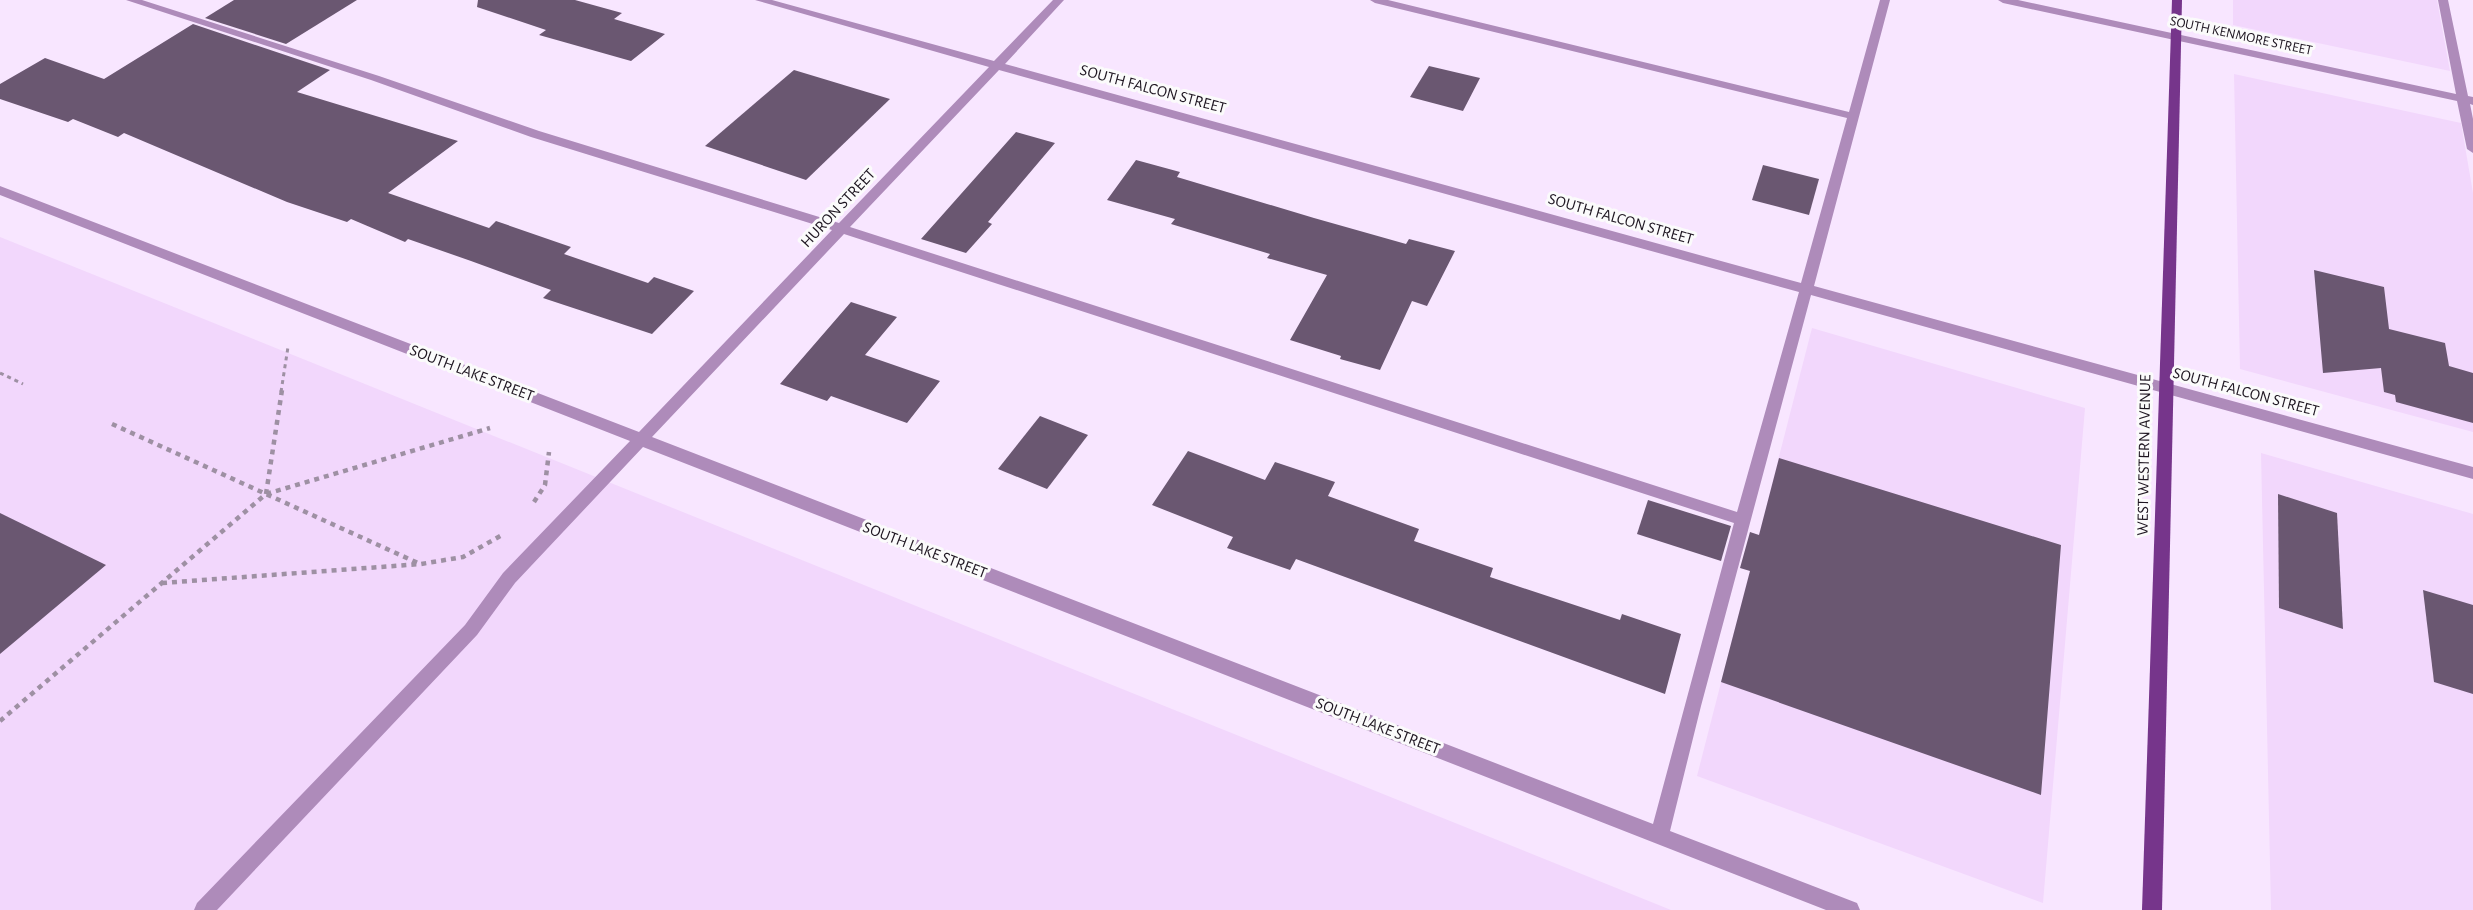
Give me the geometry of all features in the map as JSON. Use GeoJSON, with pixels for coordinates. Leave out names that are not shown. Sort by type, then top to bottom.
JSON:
{"type":"FeatureCollection","features":[{"type":"Feature","properties":{"kind":"main road","name":"WEST WESTERN AVENUE"},"geometry":{"type":"LineString","coordinates":[[2152,910],[2177,0]]}},
{"type":"Feature","properties":{"kind":"street"},"geometry":{"type":"LineString","coordinates":[[131,0],[375,78],[535,134],[842,229],[1743,520]]}},
{"type":"Feature","properties":{"kind":"street","name":"SOUTH FALCON STREET"},"geometry":{"type":"LineString","coordinates":[[760,0],[2473,473]]}},
{"type":"Feature","properties":{"kind":"street","name":"HURON STREET"},"geometry":{"type":"LineString","coordinates":[[204,910],[471,630],[509,578],[1059,0]]}},
{"type":"Feature","properties":{"kind":"street"},"geometry":{"type":"LineString","coordinates":[[1376,0],[1852,116]]}},
{"type":"Feature","properties":{"kind":"street"},"geometry":{"type":"LineString","coordinates":[[1659,836],[1692,706],[1885,0]]}},
{"type":"Feature","properties":{"kind":"street","name":"SOUTH KENMORE STREET"},"geometry":{"type":"LineString","coordinates":[[2003,0],[2468,100]]}},
{"type":"Feature","properties":{"kind":"street"},"geometry":{"type":"LineString","coordinates":[[2443,0],[2468,100],[2473,149]]}},
{"type":"Feature","properties":{"kind":"street","name":"SOUTH LAKE STREET"},"geometry":{"type":"LineString","coordinates":[[0,190],[1850,910]]}},
{"type":"Feature","properties":{"kind":"path"},"geometry":{"type":"LineString","coordinates":[[266,494],[288,347]]}},
{"type":"Feature","properties":{"kind":"path"},"geometry":{"type":"LineString","coordinates":[[0,373],[23,384]]}},
{"type":"Feature","properties":{"kind":"path"},"geometry":{"type":"LineString","coordinates":[[112,424],[421,564]]}},
{"type":"Feature","properties":{"kind":"path"},"geometry":{"type":"LineString","coordinates":[[0,721],[266,494],[490,428]]}},
{"type":"Feature","properties":{"kind":"path"},"geometry":{"type":"LineString","coordinates":[[533,504],[545,485],[549,452]]}},
{"type":"Feature","properties":{"kind":"path"},"geometry":{"type":"LineString","coordinates":[[162,583],[421,564],[463,557],[504,534]]}},
{"type":"Feature","properties":{"kind":"shaded area"},"geometry":{"type":"Polygon","coordinates":[[[2233,0],[2437,0],[2450,71],[2233,25],[2233,0]]]}},
{"type":"Feature","properties":{"kind":"shaded area"},"geometry":{"type":"Polygon","coordinates":[[[2234,74],[2461,123],[2473,193],[2473,432],[2240,369],[2234,74]]]}},
{"type":"Feature","properties":{"kind":"shaded area"},"geometry":{"type":"Polygon","coordinates":[[[0,237],[1671,910],[0,910],[0,237]]]}},
{"type":"Feature","properties":{"kind":"shaded area"},"geometry":{"type":"Polygon","coordinates":[[[1812,328],[2085,408],[2043,903],[1697,776],[1812,328]]]}},
{"type":"Feature","properties":{"kind":"shaded area"},"geometry":{"type":"Polygon","coordinates":[[[2261,453],[2473,514],[2473,910],[2271,910],[2261,453]]]}},
{"type":"Feature","properties":{"kind":"building"},"geometry":{"type":"Polygon","coordinates":[[[234,0],[357,0],[286,44],[205,18],[234,0]]]}},
{"type":"Feature","properties":{"kind":"building"},"geometry":{"type":"Polygon","coordinates":[[[478,0],[575,0],[622,13],[614,19],[665,34],[631,61],[539,35],[546,30],[477,7],[478,0]]]}},
{"type":"Feature","properties":{"kind":"building"},"geometry":{"type":"Polygon","coordinates":[[[193,24],[330,70],[297,92],[458,141],[388,193],[489,228],[496,221],[571,247],[564,254],[648,283],[654,277],[694,291],[652,334],[543,298],[551,290],[471,261],[408,239],[405,242],[351,219],[347,222],[287,202],[124,133],[118,137],[73,119],[68,122],[0,99],[0,84],[45,58],[104,79],[193,24]]]}},
{"type":"Feature","properties":{"kind":"building"},"geometry":{"type":"Polygon","coordinates":[[[1429,66],[1480,78],[1463,111],[1410,97],[1429,66]]]}},
{"type":"Feature","properties":{"kind":"building"},"geometry":{"type":"Polygon","coordinates":[[[794,70],[890,99],[806,180],[705,146],[794,70]]]}},
{"type":"Feature","properties":{"kind":"building"},"geometry":{"type":"Polygon","coordinates":[[[1016,132],[1055,143],[988,222],[992,224],[966,253],[921,239],[1016,132]]]}},
{"type":"Feature","properties":{"kind":"building"},"geometry":{"type":"Polygon","coordinates":[[[1136,160],[1180,172],[1177,177],[1314,218],[1406,244],[1409,239],[1455,251],[1427,306],[1412,301],[1380,370],[1340,359],[1341,356],[1290,340],[1327,275],[1267,258],[1270,254],[1171,224],[1175,219],[1107,200],[1136,160]]]}},
{"type":"Feature","properties":{"kind":"building"},"geometry":{"type":"Polygon","coordinates":[[[1763,165],[1819,179],[1809,215],[1752,200],[1763,165]]]}},
{"type":"Feature","properties":{"kind":"building"},"geometry":{"type":"Polygon","coordinates":[[[2314,270],[2384,287],[2389,329],[2445,343],[2449,366],[2473,373],[2473,423],[2396,402],[2395,395],[2384,392],[2381,368],[2323,373],[2314,270]]]}},
{"type":"Feature","properties":{"kind":"building"},"geometry":{"type":"Polygon","coordinates":[[[851,302],[897,317],[865,355],[940,381],[907,423],[831,396],[827,401],[780,384],[851,302]]]}},
{"type":"Feature","properties":{"kind":"building"},"geometry":{"type":"Polygon","coordinates":[[[1040,416],[1088,435],[1047,489],[998,469],[1040,416]]]}},
{"type":"Feature","properties":{"kind":"building"},"geometry":{"type":"Polygon","coordinates":[[[1188,451],[1265,480],[1275,462],[1335,482],[1328,496],[1419,529],[1414,541],[1493,568],[1490,577],[1620,620],[1622,614],[1681,634],[1665,694],[1296,559],[1290,570],[1227,548],[1233,537],[1152,505],[1188,451]]]}},
{"type":"Feature","properties":{"kind":"building"},"geometry":{"type":"Polygon","coordinates":[[[1779,458],[2061,545],[2041,795],[1721,682],[1750,571],[1740,568],[1750,532],[1759,535],[1779,458]]]}},
{"type":"Feature","properties":{"kind":"building"},"geometry":{"type":"Polygon","coordinates":[[[2278,494],[2337,513],[2343,629],[2279,608],[2278,494]]]}},
{"type":"Feature","properties":{"kind":"building"},"geometry":{"type":"Polygon","coordinates":[[[1648,500],[1731,526],[1721,561],[1637,534],[1648,500]]]}},
{"type":"Feature","properties":{"kind":"building"},"geometry":{"type":"Polygon","coordinates":[[[0,513],[106,565],[0,654],[0,513]]]}},
{"type":"Feature","properties":{"kind":"building"},"geometry":{"type":"Polygon","coordinates":[[[2423,590],[2473,605],[2473,694],[2434,682],[2423,590]]]}}]}
